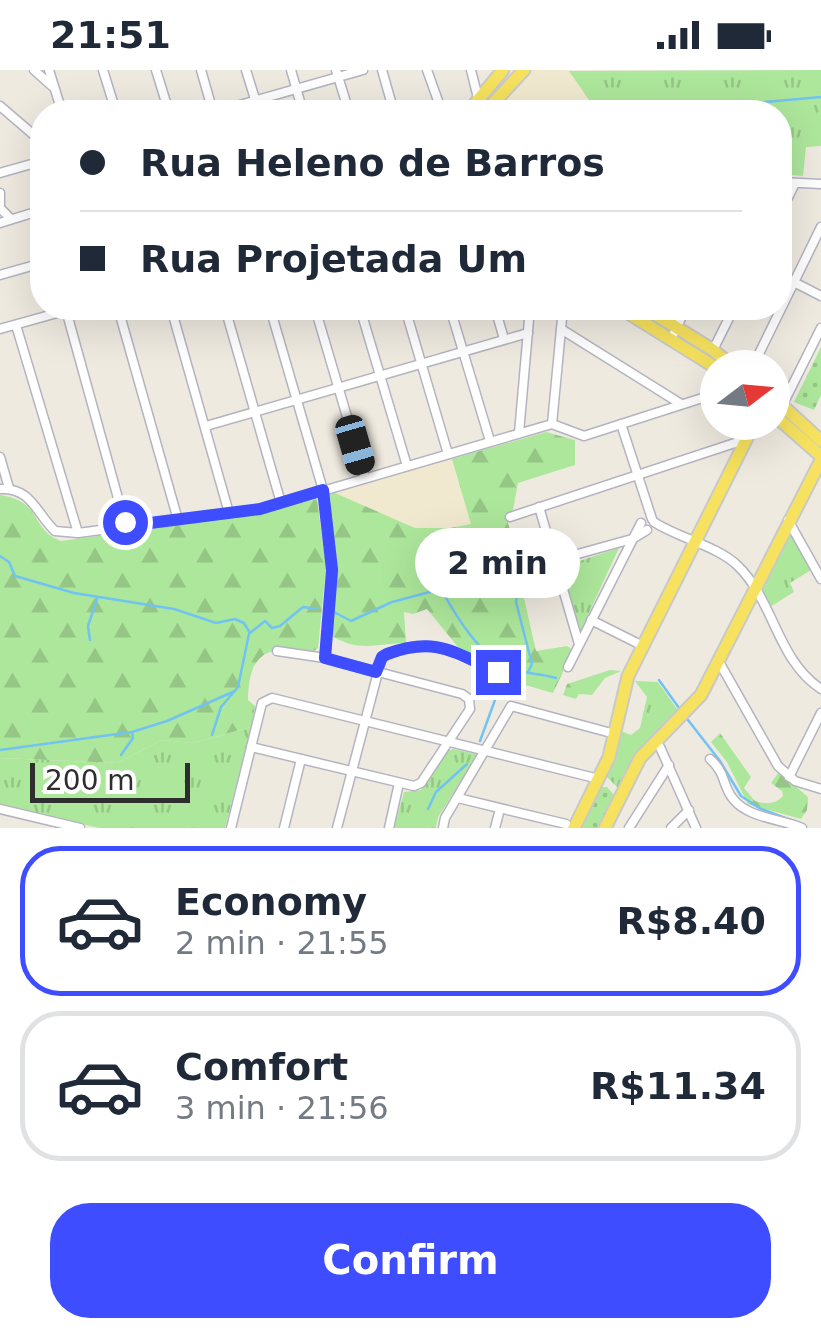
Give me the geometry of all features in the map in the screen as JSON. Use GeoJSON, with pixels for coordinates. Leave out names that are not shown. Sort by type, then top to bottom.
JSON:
{"type":"FeatureCollection","features":[{"type":"Feature","properties":{"kind":"main road"},"geometry":{"type":"LineString","coordinates":[[478,98],[503,70]]}},
{"type":"Feature","properties":{"kind":"main road"},"geometry":{"type":"LineString","coordinates":[[496,100],[524,70]]}},
{"type":"Feature","properties":{"kind":"main road"},"geometry":{"type":"LineString","coordinates":[[646,320],[714,350]]}},
{"type":"Feature","properties":{"kind":"main road"},"geometry":{"type":"LineString","coordinates":[[659,320],[702,350]]}},
{"type":"Feature","properties":{"kind":"main road"},"geometry":{"type":"LineString","coordinates":[[790,417],[818,439]]}},
{"type":"Feature","properties":{"kind":"main road"},"geometry":{"type":"LineString","coordinates":[[609,827],[640,758],[694,704],[821,458],[790,422]]}},
{"type":"Feature","properties":{"kind":"main road"},"geometry":{"type":"LineString","coordinates":[[572,826],[601,783],[628,676],[746,440]]}},
{"type":"Feature","properties":{"kind":"main road"},"geometry":{"type":"LineString","coordinates":[[601,783],[614,786],[619,799]]}},
{"type":"Feature","properties":{"kind":"street"},"geometry":{"type":"LineString","coordinates":[[35,70],[50,71],[58,100]]}},
{"type":"Feature","properties":{"kind":"street"},"geometry":{"type":"LineString","coordinates":[[35,70],[55,88]]}},
{"type":"Feature","properties":{"kind":"street"},"geometry":{"type":"LineString","coordinates":[[103,70],[112,100]]}},
{"type":"Feature","properties":{"kind":"street"},"geometry":{"type":"LineString","coordinates":[[156,70],[165,100]]}},
{"type":"Feature","properties":{"kind":"street"},"geometry":{"type":"LineString","coordinates":[[201,70],[210,100]]}},
{"type":"Feature","properties":{"kind":"street"},"geometry":{"type":"LineString","coordinates":[[246,70],[255,100]]}},
{"type":"Feature","properties":{"kind":"street"},"geometry":{"type":"LineString","coordinates":[[291,70],[300,100]]}},
{"type":"Feature","properties":{"kind":"street"},"geometry":{"type":"LineString","coordinates":[[258,100],[337,74],[363,70]]}},
{"type":"Feature","properties":{"kind":"street"},"geometry":{"type":"LineString","coordinates":[[382,70],[391,100]]}},
{"type":"Feature","properties":{"kind":"street"},"geometry":{"type":"LineString","coordinates":[[426,70],[437,100]]}},
{"type":"Feature","properties":{"kind":"street"},"geometry":{"type":"LineString","coordinates":[[472,70],[478,98]]}},
{"type":"Feature","properties":{"kind":"street"},"geometry":{"type":"LineString","coordinates":[[337,74],[345,100]]}},
{"type":"Feature","properties":{"kind":"street"},"geometry":{"type":"LineString","coordinates":[[475,83],[480,88],[490,86]]}},
{"type":"Feature","properties":{"kind":"street"},"geometry":{"type":"LineString","coordinates":[[0,106],[30,132]]}},
{"type":"Feature","properties":{"kind":"street"},"geometry":{"type":"LineString","coordinates":[[1,174],[30,165]]}},
{"type":"Feature","properties":{"kind":"street"},"geometry":{"type":"LineString","coordinates":[[792,183],[821,184]]}},
{"type":"Feature","properties":{"kind":"street"},"geometry":{"type":"LineString","coordinates":[[792,189],[795,183]]}},
{"type":"Feature","properties":{"kind":"street"},"geometry":{"type":"LineString","coordinates":[[0,194],[0,208],[11,219]]}},
{"type":"Feature","properties":{"kind":"street"},"geometry":{"type":"LineString","coordinates":[[0,222],[30,213]]}},
{"type":"Feature","properties":{"kind":"street"},"geometry":{"type":"LineString","coordinates":[[792,288],[821,227]]}},
{"type":"Feature","properties":{"kind":"street"},"geometry":{"type":"LineString","coordinates":[[0,276],[30,267]]}},
{"type":"Feature","properties":{"kind":"street"},"geometry":{"type":"LineString","coordinates":[[792,281],[821,296]]}},
{"type":"Feature","properties":{"kind":"street"},"geometry":{"type":"LineString","coordinates":[[0,329],[30,320]]}},
{"type":"Feature","properties":{"kind":"street"},"geometry":{"type":"LineString","coordinates":[[73,320],[126,526]]}},
{"type":"Feature","properties":{"kind":"street"},"geometry":{"type":"LineString","coordinates":[[121,320],[178,520]]}},
{"type":"Feature","properties":{"kind":"street"},"geometry":{"type":"LineString","coordinates":[[175,320],[229,513]]}},
{"type":"Feature","properties":{"kind":"street"},"geometry":{"type":"LineString","coordinates":[[228,320],[281,503]]}},
{"type":"Feature","properties":{"kind":"street"},"geometry":{"type":"LineString","coordinates":[[274,320],[323,490],[332,570],[325,658]]}},
{"type":"Feature","properties":{"kind":"street"},"geometry":{"type":"LineString","coordinates":[[319,320],[365,478]]}},
{"type":"Feature","properties":{"kind":"street"},"geometry":{"type":"LineString","coordinates":[[364,320],[407,466]]}},
{"type":"Feature","properties":{"kind":"street"},"geometry":{"type":"LineString","coordinates":[[409,320],[448,454]]}},
{"type":"Feature","properties":{"kind":"street"},"geometry":{"type":"LineString","coordinates":[[453,320],[490,441]]}},
{"type":"Feature","properties":{"kind":"street"},"geometry":{"type":"LineString","coordinates":[[498,320],[504,339]]}},
{"type":"Feature","properties":{"kind":"street"},"geometry":{"type":"LineString","coordinates":[[519,432],[529,320]]}},
{"type":"Feature","properties":{"kind":"street"},"geometry":{"type":"LineString","coordinates":[[552,424],[561,320]]}},
{"type":"Feature","properties":{"kind":"street"},"geometry":{"type":"LineString","coordinates":[[674,333],[680,320]]}},
{"type":"Feature","properties":{"kind":"street"},"geometry":{"type":"LineString","coordinates":[[714,350],[728,320]]}},
{"type":"Feature","properties":{"kind":"street"},"geometry":{"type":"LineString","coordinates":[[761,350],[776,320]]}},
{"type":"Feature","properties":{"kind":"street"},"geometry":{"type":"LineString","coordinates":[[16,324],[78,533]]}},
{"type":"Feature","properties":{"kind":"street"},"geometry":{"type":"LineString","coordinates":[[790,380],[821,328]]}},
{"type":"Feature","properties":{"kind":"street"},"geometry":{"type":"LineString","coordinates":[[560,330],[681,404]]}},
{"type":"Feature","properties":{"kind":"street"},"geometry":{"type":"LineString","coordinates":[[206,426],[528,333]]}},
{"type":"Feature","properties":{"kind":"street"},"geometry":{"type":"LineString","coordinates":[[0,457],[4,488],[35,503],[51,528],[78,533],[260,509],[519,432],[552,424],[584,436],[700,398]]}},
{"type":"Feature","properties":{"kind":"street"},"geometry":{"type":"LineString","coordinates":[[568,667],[632,538],[647,522],[645,502],[621,424]]}},
{"type":"Feature","properties":{"kind":"street"},"geometry":{"type":"LineString","coordinates":[[510,516],[744,440]]}},
{"type":"Feature","properties":{"kind":"street"},"geometry":{"type":"LineString","coordinates":[[728,446],[737,450],[738,457]]}},
{"type":"Feature","properties":{"kind":"street"},"geometry":{"type":"LineString","coordinates":[[66,533],[67,505]]}},
{"type":"Feature","properties":{"kind":"street"},"geometry":{"type":"LineString","coordinates":[[539,507],[579,644]]}},
{"type":"Feature","properties":{"kind":"street"},"geometry":{"type":"LineString","coordinates":[[788,520],[821,579]]}},
{"type":"Feature","properties":{"kind":"street"},"geometry":{"type":"LineString","coordinates":[[647,522],[735,563],[754,588],[790,658],[805,678],[821,689]]}},
{"type":"Feature","properties":{"kind":"street"},"geometry":{"type":"LineString","coordinates":[[556,560],[632,538]]}},
{"type":"Feature","properties":{"kind":"street"},"geometry":{"type":"LineString","coordinates":[[591,620],[643,646]]}},
{"type":"Feature","properties":{"kind":"street"},"geometry":{"type":"LineString","coordinates":[[337,828],[382,657],[426,644],[450,650],[498,672]]}},
{"type":"Feature","properties":{"kind":"street"},"geometry":{"type":"LineString","coordinates":[[251,748],[418,785],[470,710],[469,700],[462,694],[325,658],[276,652]]}},
{"type":"Feature","properties":{"kind":"street"},"geometry":{"type":"LineString","coordinates":[[718,660],[778,766],[790,777],[821,789]]}},
{"type":"Feature","properties":{"kind":"street"},"geometry":{"type":"LineString","coordinates":[[231,828],[266,699],[364,720],[601,783]]}},
{"type":"Feature","properties":{"kind":"street"},"geometry":{"type":"LineString","coordinates":[[443,828],[445,818],[511,706],[615,734]]}},
{"type":"Feature","properties":{"kind":"street"},"geometry":{"type":"LineString","coordinates":[[790,777],[821,713]]}},
{"type":"Feature","properties":{"kind":"street"},"geometry":{"type":"LineString","coordinates":[[656,746],[696,828]]}},
{"type":"Feature","properties":{"kind":"street"},"geometry":{"type":"LineString","coordinates":[[284,828],[301,759]]}},
{"type":"Feature","properties":{"kind":"street"},"geometry":{"type":"LineString","coordinates":[[710,759],[722,770],[736,802],[756,814],[802,828]]}},
{"type":"Feature","properties":{"kind":"street"},"geometry":{"type":"LineString","coordinates":[[629,828],[669,766]]}},
{"type":"Feature","properties":{"kind":"street"},"geometry":{"type":"LineString","coordinates":[[389,828],[400,783]]}},
{"type":"Feature","properties":{"kind":"street"},"geometry":{"type":"LineString","coordinates":[[458,798],[572,826]]}},
{"type":"Feature","properties":{"kind":"street"},"geometry":{"type":"LineString","coordinates":[[0,809],[80,828]]}},
{"type":"Feature","properties":{"kind":"street"},"geometry":{"type":"LineString","coordinates":[[495,828],[500,809]]}},
{"type":"Feature","properties":{"kind":"street"},"geometry":{"type":"LineString","coordinates":[[671,828],[689,810]]}},
{"type":"Feature","properties":{"kind":"street"},"geometry":{"type":"LineString","coordinates":[[32,828],[35,817]]}},
{"type":"Feature","properties":{"kind":"shaded area"},"geometry":{"type":"Polygon","coordinates":[[[531,70],[570,70],[589,100],[503,100],[531,70]]]}},
{"type":"Feature","properties":{"kind":"shaded area"},"geometry":{"type":"Polygon","coordinates":[[[452,459],[472,523],[450,528],[415,528],[335,493],[452,459]]]}},
{"type":"Feature","properties":{"kind":"green space"},"geometry":{"type":"Polygon","coordinates":[[[821,70],[821,146],[806,147],[803,176],[792,175],[792,100],[589,100],[569,71],[821,70]]]}},
{"type":"Feature","properties":{"kind":"green space"},"geometry":{"type":"Polygon","coordinates":[[[821,347],[821,395],[814,410],[794,402],[821,347]]]}},
{"type":"Feature","properties":{"kind":"green space"},"geometry":{"type":"Polygon","coordinates":[[[546,432],[575,440],[575,465],[518,483],[513,510],[506,516],[523,574],[524,598],[536,651],[567,646],[573,650],[553,693],[518,683],[491,663],[458,647],[427,609],[413,614],[404,612],[406,643],[360,646],[332,636],[336,562],[328,495],[335,493],[415,528],[471,524],[452,459],[546,432]]]}},
{"type":"Feature","properties":{"kind":"green space"},"geometry":{"type":"Polygon","coordinates":[[[0,495],[23,503],[44,530],[61,541],[257,514],[317,499],[326,567],[318,648],[274,651],[258,660],[249,683],[248,700],[255,706],[251,727],[194,743],[162,740],[117,763],[0,758],[0,495]]]}},
{"type":"Feature","properties":{"kind":"green space"},"geometry":{"type":"Polygon","coordinates":[[[788,530],[811,570],[790,583],[794,592],[770,607],[759,591],[788,530]]]}},
{"type":"Feature","properties":{"kind":"green space"},"geometry":{"type":"Polygon","coordinates":[[[619,548],[580,632],[578,632],[561,567],[619,548]]]}},
{"type":"Feature","properties":{"kind":"green space"},"geometry":{"type":"Polygon","coordinates":[[[610,670],[621,671],[605,678],[592,695],[579,694],[576,699],[563,695],[567,684],[610,670]]]}},
{"type":"Feature","properties":{"kind":"green space"},"geometry":{"type":"Polygon","coordinates":[[[635,681],[658,682],[679,712],[636,753],[620,790],[605,775],[621,731],[631,735],[640,728],[647,697],[635,681]]]}},
{"type":"Feature","properties":{"kind":"green space"},"geometry":{"type":"Polygon","coordinates":[[[251,727],[225,828],[99,828],[0,805],[0,758],[117,763],[162,740],[194,743],[251,727]]]}},
{"type":"Feature","properties":{"kind":"green space"},"geometry":{"type":"Polygon","coordinates":[[[720,733],[751,777],[744,788],[755,801],[770,803],[783,796],[771,783],[779,772],[808,797],[801,819],[748,804],[727,762],[711,742],[720,733]]]}},
{"type":"Feature","properties":{"kind":"green space"},"geometry":{"type":"Polygon","coordinates":[[[447,751],[476,754],[476,758],[438,817],[436,828],[394,828],[404,792],[421,790],[447,751]]]}},
{"type":"Feature","properties":{"kind":"green space"},"geometry":{"type":"Polygon","coordinates":[[[601,787],[607,787],[615,796],[601,828],[579,828],[601,787]]]}},
{"type":"Feature","properties":{"kind":"waterway"},"geometry":{"type":"LineString","coordinates":[[788,100],[821,97]]}},
{"type":"Feature","properties":{"kind":"waterway"},"geometry":{"type":"LineString","coordinates":[[511,549],[519,582],[516,602],[532,664],[528,672]]}},
{"type":"Feature","properties":{"kind":"waterway"},"geometry":{"type":"LineString","coordinates":[[0,556],[9,562],[15,576],[74,593],[174,609],[216,623],[235,619],[244,623],[250,633],[265,621],[272,628],[280,626],[303,607],[317,609]]}},
{"type":"Feature","properties":{"kind":"waterway"},"geometry":{"type":"LineString","coordinates":[[334,612],[351,621],[392,602],[441,589],[469,634],[498,662],[514,670],[556,678]]}},
{"type":"Feature","properties":{"kind":"waterway"},"geometry":{"type":"LineString","coordinates":[[90,640],[88,626],[97,599]]}},
{"type":"Feature","properties":{"kind":"waterway"},"geometry":{"type":"LineString","coordinates":[[212,735],[221,707],[238,687],[249,634]]}},
{"type":"Feature","properties":{"kind":"waterway"},"geometry":{"type":"LineString","coordinates":[[480,741],[503,678],[510,671]]}},
{"type":"Feature","properties":{"kind":"waterway"},"geometry":{"type":"LineString","coordinates":[[659,680],[679,708]]}},
{"type":"Feature","properties":{"kind":"waterway"},"geometry":{"type":"LineString","coordinates":[[0,750],[132,732],[235,691]]}},
{"type":"Feature","properties":{"kind":"waterway"},"geometry":{"type":"LineString","coordinates":[[688,720],[741,796],[759,808],[793,821]]}},
{"type":"Feature","properties":{"kind":"waterway"},"geometry":{"type":"LineString","coordinates":[[121,755],[133,738],[132,733]]}},
{"type":"Feature","properties":{"kind":"waterway"},"geometry":{"type":"LineString","coordinates":[[428,809],[436,792],[467,764]]}},
{"type":"Feature","properties":{"kind":"route"},"geometry":{"type":"LineString","coordinates":[[125,522],[126,526],[260,509],[323,490],[332,570],[325,658],[376,672],[387,654],[426,644],[450,650],[498,672]]}}]}
